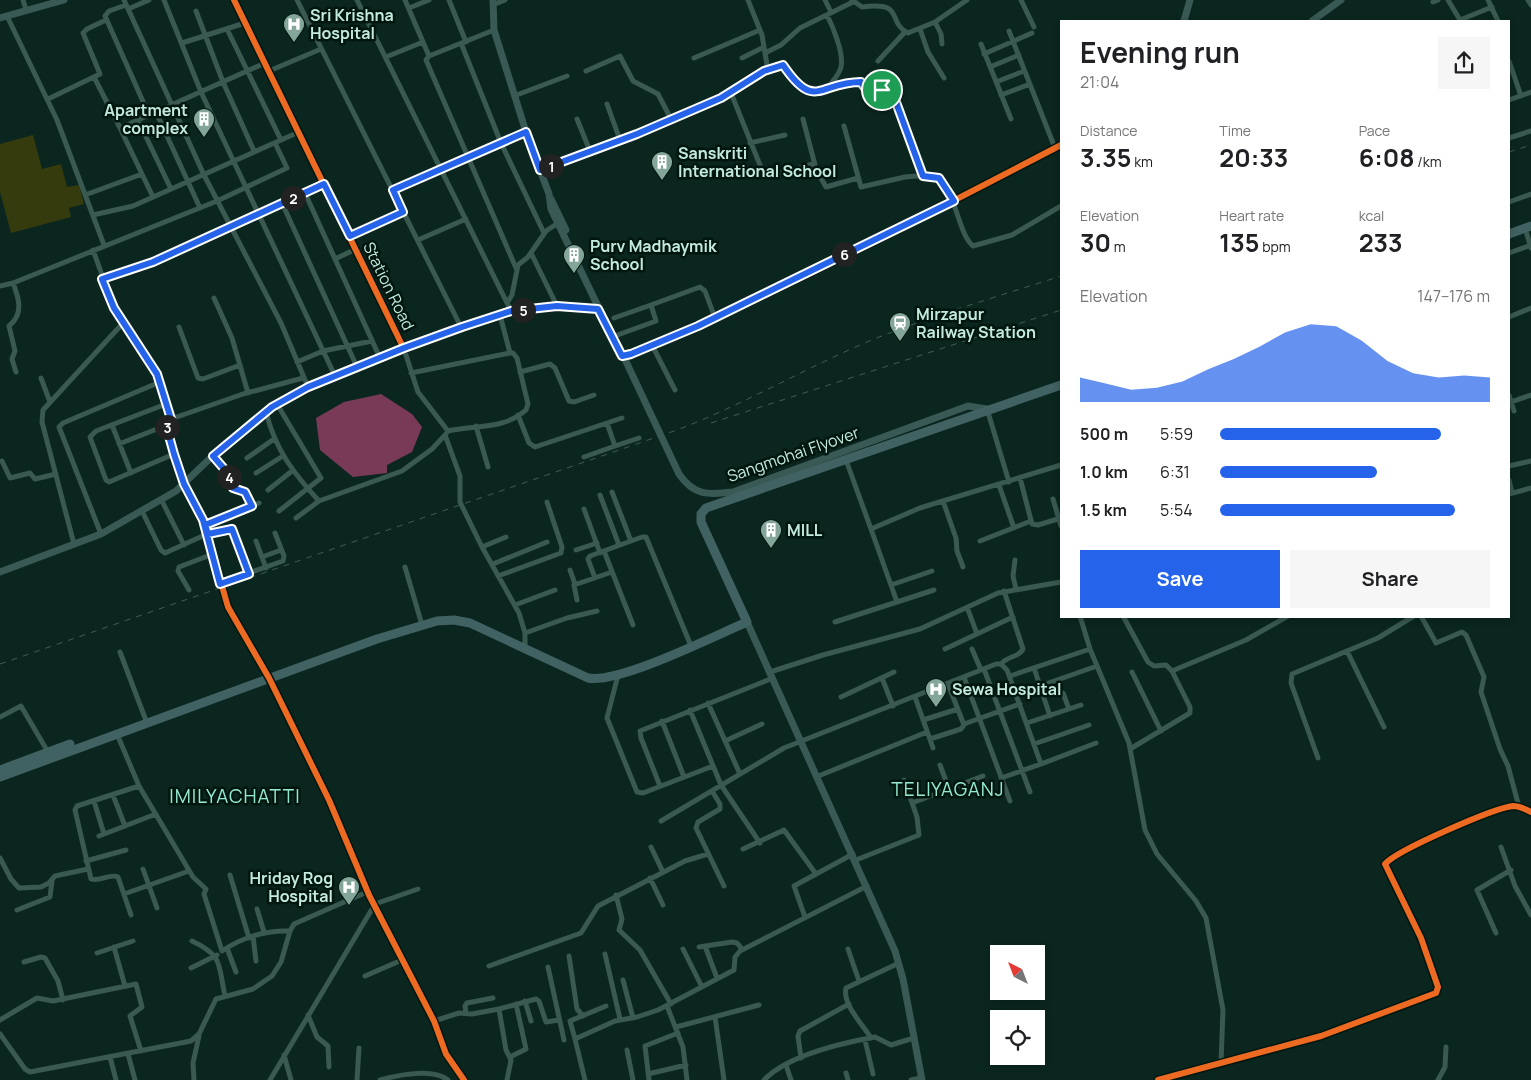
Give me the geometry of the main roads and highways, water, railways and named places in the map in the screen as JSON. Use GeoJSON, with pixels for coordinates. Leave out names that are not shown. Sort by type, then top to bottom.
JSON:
{"type":"FeatureCollection","features":[{"type":"Feature","properties":{"kind":"highway"},"geometry":{"type":"LineString","coordinates":[[1510,234],[1528,227]]}},
{"type":"Feature","properties":{"kind":"highway"},"geometry":{"type":"LineString","coordinates":[[0,777],[155,721],[169,714],[422,625],[454,620],[470,623],[588,678],[605,679],[618,675],[746,622],[701,522],[702,511],[710,506],[1060,385]]}},
{"type":"Feature","properties":{"kind":"highway"},"geometry":{"type":"LineString","coordinates":[[0,770],[146,718],[169,714]]}},
{"type":"Feature","properties":{"kind":"railway"},"geometry":{"type":"LineString","coordinates":[[1510,152],[1531,145]]}},
{"type":"Feature","properties":{"kind":"railway"},"geometry":{"type":"LineString","coordinates":[[0,664],[677,430],[727,409],[874,339],[1060,276]]}},
{"type":"Feature","properties":{"kind":"railway"},"geometry":{"type":"LineString","coordinates":[[711,423],[1060,310]]}},
{"type":"Feature","properties":{"kind":"place","name":"Sri Krishna Hospital"},"geometry":{"type":"Point","coordinates":[294,43]}},
{"type":"Feature","properties":{"kind":"place","name":"Apartment complex"},"geometry":{"type":"Point","coordinates":[204,138]}},
{"type":"Feature","properties":{"kind":"place","name":"Sanskriti International School"},"geometry":{"type":"Point","coordinates":[662,181]}},
{"type":"Feature","properties":{"kind":"place","name":"Purv Madhaymik School"},"geometry":{"type":"Point","coordinates":[574,274]}},
{"type":"Feature","properties":{"kind":"place","name":"Mirzapur Railway Station"},"geometry":{"type":"Point","coordinates":[900,342]}},
{"type":"Feature","properties":{"kind":"place","name":"MILL"},"geometry":{"type":"Point","coordinates":[771,549]}},
{"type":"Feature","properties":{"kind":"place","name":"Sewa Hospital"},"geometry":{"type":"Point","coordinates":[936,708]}},
{"type":"Feature","properties":{"kind":"place","name":"Hriday Rog Hospital"},"geometry":{"type":"Point","coordinates":[349,906]}},
{"type":"Feature","properties":{"kind":"district","name":"TELIYAGANJ"},"geometry":{"type":"Point","coordinates":[948,789]}},
{"type":"Feature","properties":{"kind":"district","name":"IMILYACHATTI"},"geometry":{"type":"Point","coordinates":[235,796]}}]}
